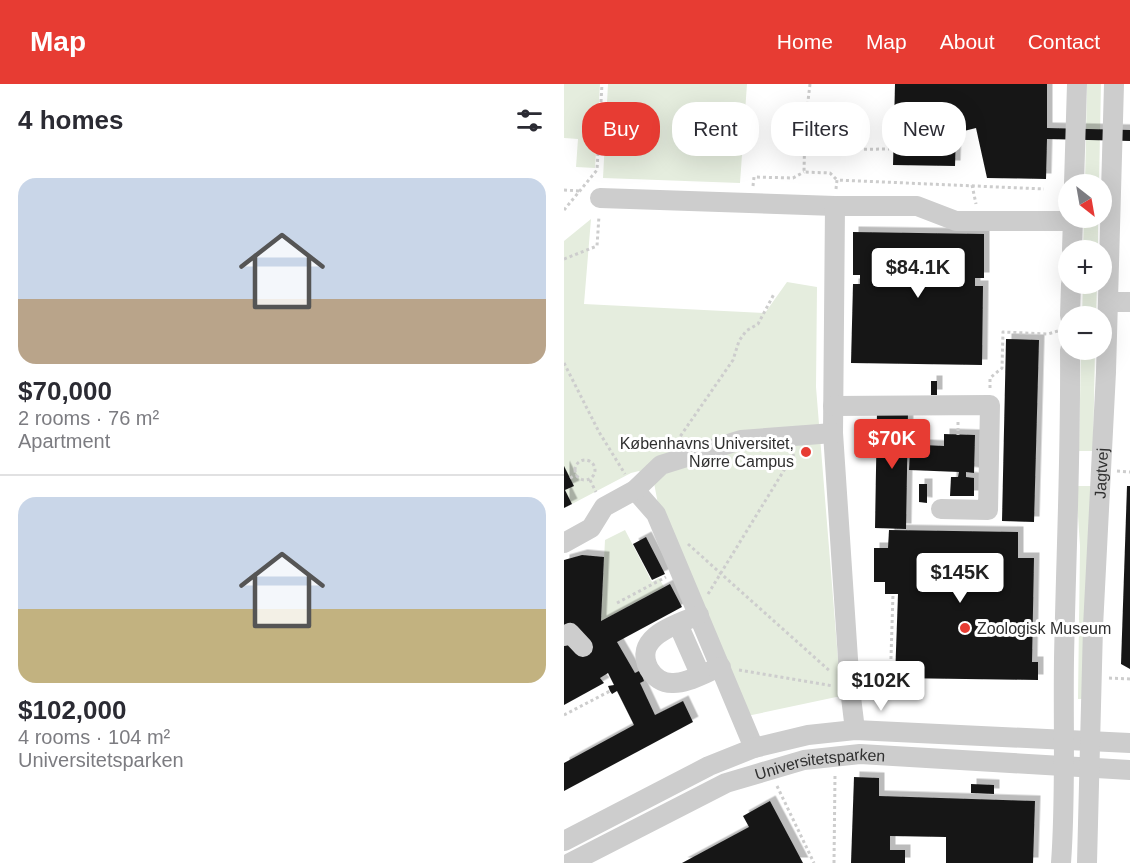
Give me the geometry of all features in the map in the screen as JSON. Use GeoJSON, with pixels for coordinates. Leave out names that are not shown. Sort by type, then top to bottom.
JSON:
{"type":"FeatureCollection","features":[{"type":"Feature","properties":{"kind":"street"},"geometry":{"type":"LineString","coordinates":[[1074,174],[1077,84]]}},
{"type":"Feature","properties":{"kind":"street","name":"Jagtvej"},"geometry":{"type":"LineString","coordinates":[[1087,863],[1114,84]]}},
{"type":"Feature","properties":{"kind":"street"},"geometry":{"type":"LineString","coordinates":[[600,198],[835,206],[917,206],[956,221],[1058,219]]}},
{"type":"Feature","properties":{"kind":"street","name":"Universitetsparken"},"geometry":{"type":"LineString","coordinates":[[835,206],[834,433],[850,689],[855,730]]}},
{"type":"Feature","properties":{"kind":"street"},"geometry":{"type":"LineString","coordinates":[[1108,302],[1130,302]]}},
{"type":"Feature","properties":{"kind":"street","name":"Jagtvej"},"geometry":{"type":"LineString","coordinates":[[1061,863],[1065,766],[1064,626],[1071,470],[1070,360]]}},
{"type":"Feature","properties":{"kind":"street"},"geometry":{"type":"LineString","coordinates":[[833,406],[990,405],[988,510],[941,509]]}},
{"type":"Feature","properties":{"kind":"street"},"geometry":{"type":"LineString","coordinates":[[564,543],[591,528],[604,507],[635,490],[661,465],[741,440],[834,433]]}},
{"type":"Feature","properties":{"kind":"street"},"geometry":{"type":"LineString","coordinates":[[1071,470],[1100,471]]}},
{"type":"Feature","properties":{"kind":"street","name":"Universitetsparken"},"geometry":{"type":"LineString","coordinates":[[635,490],[656,514],[754,748]]}},
{"type":"Feature","properties":{"kind":"street"},"geometry":{"type":"LineString","coordinates":[[699,615],[659,632],[648,645],[647,663],[650,671],[664,682],[672,683],[720,667]]}},
{"type":"Feature","properties":{"kind":"street"},"geometry":{"type":"LineString","coordinates":[[673,627],[695,676]]}},
{"type":"Feature","properties":{"kind":"street"},"geometry":{"type":"LineString","coordinates":[[564,636],[570,633],[583,647]]}},
{"type":"Feature","properties":{"kind":"street","name":"Universitetsparken"},"geometry":{"type":"LineString","coordinates":[[564,842],[709,766],[754,748],[808,735],[855,730],[1130,743]]}},
{"type":"Feature","properties":{"kind":"street","name":"Universitetsparken"},"geometry":{"type":"LineString","coordinates":[[570,863],[726,783],[768,768],[835,755],[860,754],[1130,770]]}},
{"type":"Feature","properties":{"kind":"path"},"geometry":{"type":"LineString","coordinates":[[564,210],[597,170],[602,84]]}},
{"type":"Feature","properties":{"kind":"path"},"geometry":{"type":"LineString","coordinates":[[808,102],[810,84]]}},
{"type":"Feature","properties":{"kind":"path"},"geometry":{"type":"LineString","coordinates":[[804,156],[804,172]]}},
{"type":"Feature","properties":{"kind":"path"},"geometry":{"type":"LineString","coordinates":[[752,203],[754,177],[793,178],[804,172],[830,172],[837,180],[835,206]]}},
{"type":"Feature","properties":{"kind":"path"},"geometry":{"type":"LineString","coordinates":[[837,180],[1044,189]]}},
{"type":"Feature","properties":{"kind":"path"},"geometry":{"type":"LineString","coordinates":[[564,259],[597,246],[600,198]]}},
{"type":"Feature","properties":{"kind":"path"},"geometry":{"type":"LineString","coordinates":[[661,465],[733,360],[739,341],[746,331],[758,324],[774,294]]}},
{"type":"Feature","properties":{"kind":"path"},"geometry":{"type":"LineString","coordinates":[[990,405],[990,378],[1002,368],[1003,332],[1048,334],[1058,331]]}},
{"type":"Feature","properties":{"kind":"path"},"geometry":{"type":"LineString","coordinates":[[564,363],[599,432],[635,490]]}},
{"type":"Feature","properties":{"kind":"path"},"geometry":{"type":"LineString","coordinates":[[717,580],[806,435]]}},
{"type":"Feature","properties":{"kind":"path"},"geometry":{"type":"LineString","coordinates":[[589,460],[594,465],[595,475],[590,480],[580,480],[576,475],[575,468],[579,462],[589,460]]}},
{"type":"Feature","properties":{"kind":"path"},"geometry":{"type":"LineString","coordinates":[[570,478],[576,475]]}},
{"type":"Feature","properties":{"kind":"path"},"geometry":{"type":"LineString","coordinates":[[719,574],[850,689]]}},
{"type":"Feature","properties":{"kind":"path"},"geometry":{"type":"LineString","coordinates":[[617,603],[668,576],[675,588],[685,583]]}},
{"type":"Feature","properties":{"kind":"path"},"geometry":{"type":"LineString","coordinates":[[720,667],[850,689],[890,689],[893,594]]}},
{"type":"Feature","properties":{"kind":"path"},"geometry":{"type":"LineString","coordinates":[[564,715],[610,691]]}},
{"type":"Feature","properties":{"kind":"path"},"geometry":{"type":"LineString","coordinates":[[834,863],[835,755]]}},
{"type":"Feature","properties":{"kind":"path"},"geometry":{"type":"LineString","coordinates":[[768,768],[814,863]]}},
{"type":"Feature","properties":{"kind":"green space"},"geometry":{"type":"Polygon","coordinates":[[[564,84],[600,84],[599,102],[582,102],[582,156],[596,156],[595,168],[576,167],[578,139],[564,138],[564,84]]]}},
{"type":"Feature","properties":{"kind":"green space"},"geometry":{"type":"Polygon","coordinates":[[[608,84],[747,84],[746,102],[672,102],[672,156],[742,156],[740,183],[603,178],[604,156],[660,156],[660,102],[607,102],[608,84]]]}},
{"type":"Feature","properties":{"kind":"green space"},"geometry":{"type":"Polygon","coordinates":[[[1087,84],[1101,84],[1099,174],[1085,174],[1087,84]]]}},
{"type":"Feature","properties":{"kind":"green space"},"geometry":{"type":"Polygon","coordinates":[[[591,219],[584,304],[765,313],[787,282],[817,287],[816,387],[841,696],[747,716],[658,504],[654,483],[639,471],[631,473],[572,504],[565,490],[574,485],[564,469],[564,241],[591,219]]]}},
{"type":"Feature","properties":{"kind":"green space"},"geometry":{"type":"Polygon","coordinates":[[[1084,228],[1098,228],[1098,240],[1083,240],[1084,228]]]}},
{"type":"Feature","properties":{"kind":"green space"},"geometry":{"type":"Polygon","coordinates":[[[1083,294],[1097,294],[1096,306],[1082,306],[1083,294]]]}},
{"type":"Feature","properties":{"kind":"green space"},"geometry":{"type":"Polygon","coordinates":[[[1081,360],[1095,360],[1093,451],[1079,451],[1081,360]]]}},
{"type":"Feature","properties":{"kind":"green space"},"geometry":{"type":"Polygon","coordinates":[[[1076,486],[1092,486],[1083,699],[1078,699],[1080,546],[1076,486]]]}},
{"type":"Feature","properties":{"kind":"green space"},"geometry":{"type":"Polygon","coordinates":[[[625,530],[652,582],[659,578],[664,587],[601,621],[605,540],[625,530]]]}},
{"type":"Feature","properties":{"kind":"building"},"geometry":{"type":"Polygon","coordinates":[[[895,84],[1047,84],[1047,128],[1130,130],[1130,141],[1047,139],[1046,179],[987,178],[976,128],[966,130],[966,102],[895,102],[895,84]]]}},
{"type":"Feature","properties":{"kind":"building"},"geometry":{"type":"Polygon","coordinates":[[[893,156],[955,156],[955,166],[893,165],[893,156]]]}},
{"type":"Feature","properties":{"kind":"building"},"geometry":{"type":"Polygon","coordinates":[[[853,232],[984,234],[984,278],[975,278],[975,286],[983,286],[982,365],[851,363],[853,284],[860,284],[860,275],[853,275],[853,232]]]}},
{"type":"Feature","properties":{"kind":"building"},"geometry":{"type":"Polygon","coordinates":[[[1006,339],[1039,340],[1034,522],[1002,521],[1006,339]]]}},
{"type":"Feature","properties":{"kind":"building"},"geometry":{"type":"Polygon","coordinates":[[[931,381],[937,381],[937,395],[931,395],[931,381]]]}},
{"type":"Feature","properties":{"kind":"building"},"geometry":{"type":"Polygon","coordinates":[[[877,412],[908,412],[906,529],[875,528],[877,412]]]}},
{"type":"Feature","properties":{"kind":"building"},"geometry":{"type":"Polygon","coordinates":[[[944,434],[975,435],[974,473],[966,472],[966,477],[974,478],[974,496],[950,496],[951,477],[958,477],[959,472],[909,470],[910,451],[923,451],[923,445],[944,446],[944,434]]]}},
{"type":"Feature","properties":{"kind":"building"},"geometry":{"type":"Polygon","coordinates":[[[564,466],[574,486],[565,490],[572,504],[564,508],[564,466]]]}},
{"type":"Feature","properties":{"kind":"building"},"geometry":{"type":"Polygon","coordinates":[[[919,484],[927,484],[927,503],[919,502],[919,484]]]}},
{"type":"Feature","properties":{"kind":"building"},"geometry":{"type":"Polygon","coordinates":[[[1127,486],[1130,486],[1130,669],[1121,664],[1127,486]]]}},
{"type":"Feature","properties":{"kind":"building","name":"Zoologisk Museum"},"geometry":{"type":"Polygon","coordinates":[[[889,530],[1018,532],[1018,558],[1034,558],[1032,662],[1038,662],[1038,680],[895,678],[898,594],[885,594],[885,582],[874,582],[874,548],[888,548],[889,530]]]}},
{"type":"Feature","properties":{"kind":"building"},"geometry":{"type":"Polygon","coordinates":[[[646,537],[665,574],[652,580],[633,544],[646,537]]]}},
{"type":"Feature","properties":{"kind":"building"},"geometry":{"type":"Polygon","coordinates":[[[582,555],[604,557],[601,621],[670,584],[682,607],[617,642],[635,673],[639,671],[642,675],[644,681],[640,683],[655,715],[683,701],[693,722],[564,791],[564,763],[634,725],[617,691],[612,694],[610,691],[608,686],[614,685],[608,673],[600,678],[604,683],[564,705],[564,644],[570,645],[584,656],[592,652],[581,631],[564,629],[564,560],[582,555]]]}},
{"type":"Feature","properties":{"kind":"building"},"geometry":{"type":"Polygon","coordinates":[[[854,777],[879,778],[879,796],[1035,801],[1033,863],[946,863],[946,837],[890,836],[890,850],[905,850],[905,863],[851,863],[854,777]]]}},
{"type":"Feature","properties":{"kind":"building"},"geometry":{"type":"Polygon","coordinates":[[[971,784],[994,785],[994,794],[971,793],[971,784]]]}},
{"type":"Feature","properties":{"kind":"building"},"geometry":{"type":"Polygon","coordinates":[[[770,801],[803,863],[682,863],[749,827],[743,816],[770,801]]]}},
{"type":"Feature","properties":{"kind":"place","name":"Københavns Universitet, Nørre Campus"},"geometry":{"type":"Point","coordinates":[806,452]}},
{"type":"Feature","properties":{"kind":"place","name":"Zoologisk Museum"},"geometry":{"type":"Point","coordinates":[965,628]}}]}
